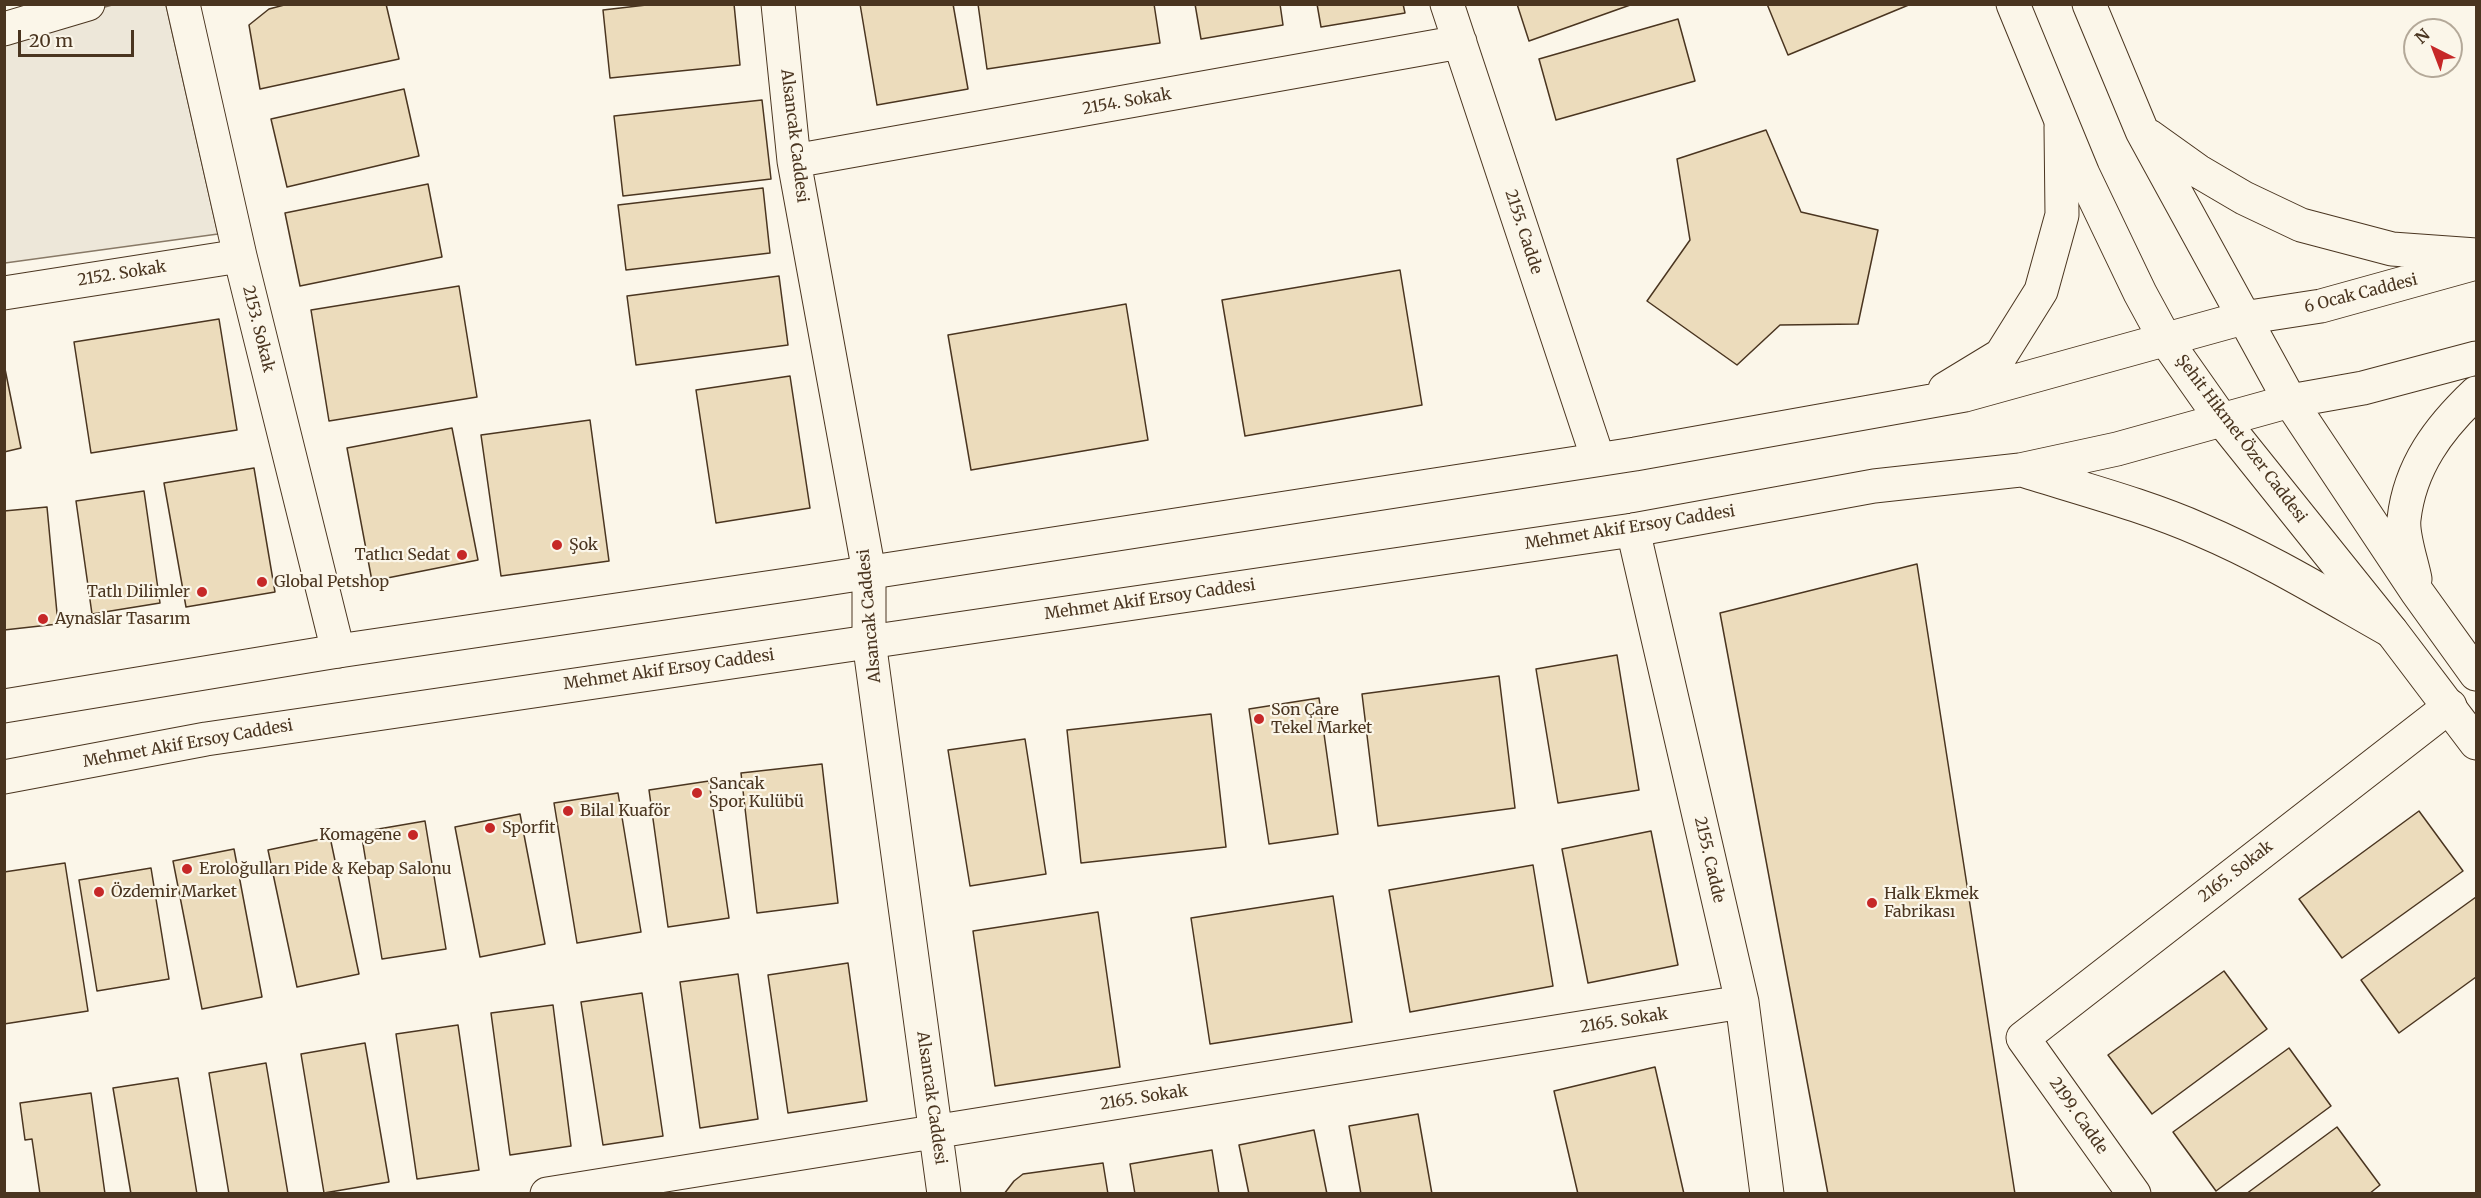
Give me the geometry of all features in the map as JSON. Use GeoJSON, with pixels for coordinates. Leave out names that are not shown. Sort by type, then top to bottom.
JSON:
{"type":"FeatureCollection","features":[{"type":"Feature","properties":{"kind":"street"},"geometry":{"type":"LineString","coordinates":[[4,29],[88,4]]}},
{"type":"Feature","properties":{"kind":"street","name":"2153. Sokak"},"geometry":{"type":"LineString","coordinates":[[183,4],[240,256],[338,651]]}},
{"type":"Feature","properties":{"kind":"street","name":"Alsancak Caddesi"},"geometry":{"type":"LineString","coordinates":[[778,4],[794,161],[869,572],[869,641],[945,1194]]}},
{"type":"Feature","properties":{"kind":"street","name":"2155. Cadde"},"geometry":{"type":"LineString","coordinates":[[1448,4],[1598,459]]}},
{"type":"Feature","properties":{"kind":"street","name":"Şehit Hikmet Özer Caddesi"},"geometry":{"type":"LineString","coordinates":[[2013,4],[2061,127],[2132,278],[2165,339],[2222,420],[2392,632],[2476,743]]}},
{"type":"Feature","properties":{"kind":"street"},"geometry":{"type":"LineString","coordinates":[[2089,4],[2142,131],[2290,401],[2417,592],[2476,674]]}},
{"type":"Feature","properties":{"kind":"street","name":"2154. Sokak"},"geometry":{"type":"LineString","coordinates":[[794,161],[1460,42]]}},
{"type":"Feature","properties":{"kind":"street"},"geometry":{"type":"LineString","coordinates":[[1924,402],[2001,355],[2041,291],[2062,215],[2061,127]]}},
{"type":"Feature","properties":{"kind":"street"},"geometry":{"type":"LineString","coordinates":[[2142,131],[2198,171],[2244,198],[2301,225],[2392,249],[2476,255]]}},
{"type":"Feature","properties":{"kind":"street","name":"2152. Sokak"},"geometry":{"type":"LineString","coordinates":[[4,292],[240,256]]}},
{"type":"Feature","properties":{"kind":"street","name":"6 Ocak Caddesi"},"geometry":{"type":"LineString","coordinates":[[2243,318],[2321,306],[2476,263]]}},
{"type":"Feature","properties":{"kind":"street"},"geometry":{"type":"LineString","coordinates":[[4,706],[338,651],[869,572],[1598,459],[1965,395],[2243,318]]}},
{"type":"Feature","properties":{"kind":"street"},"geometry":{"type":"LineString","coordinates":[[2290,401],[2363,388],[2476,358]]}},
{"type":"Feature","properties":{"kind":"street"},"geometry":{"type":"LineString","coordinates":[[2417,592],[2403,521],[2416,470],[2450,418],[2476,393]]}},
{"type":"Feature","properties":{"kind":"street","name":"Mehmet Akif Ersoy Caddesi"},"geometry":{"type":"LineString","coordinates":[[4,777],[206,739],[1633,530],[1874,486],[2020,470],[2117,449],[2290,401]]}},
{"type":"Feature","properties":{"kind":"street"},"geometry":{"type":"LineString","coordinates":[[2020,470],[2117,500],[2200,530],[2279,568],[2392,632]]}},
{"type":"Feature","properties":{"kind":"street","name":"2155. Cadde"},"geometry":{"type":"LineString","coordinates":[[1633,530],[1742,1002],[1767,1194]]}},
{"type":"Feature","properties":{"kind":"street","name":"2165. Sokak"},"geometry":{"type":"LineString","coordinates":[[2023,1038],[2450,706]]}},
{"type":"Feature","properties":{"kind":"street","name":"2165. Sokak"},"geometry":{"type":"LineString","coordinates":[[547,1194],[1742,1002]]}},
{"type":"Feature","properties":{"kind":"street","name":"2199. Cadde"},"geometry":{"type":"LineString","coordinates":[[2023,1038],[2133,1194]]}},
{"type":"Feature","properties":{"kind":"shaded area"},"geometry":{"type":"Polygon","coordinates":[[[112,5],[166,5],[218,234],[5,263],[4,36],[112,5]]]}},
{"type":"Feature","properties":{"kind":"building"},"geometry":{"type":"Polygon","coordinates":[[[288,4],[386,4],[399,59],[260,89],[249,25],[269,9],[288,4]]]}},
{"type":"Feature","properties":{"kind":"building"},"geometry":{"type":"Polygon","coordinates":[[[655,4],[734,4],[740,65],[610,78],[603,10],[655,4]]]}},
{"type":"Feature","properties":{"kind":"building"},"geometry":{"type":"Polygon","coordinates":[[[860,4],[953,4],[968,89],[877,105],[860,4]]]}},
{"type":"Feature","properties":{"kind":"building"},"geometry":{"type":"Polygon","coordinates":[[[978,4],[1154,4],[1160,43],[987,69],[978,4]]]}},
{"type":"Feature","properties":{"kind":"building"},"geometry":{"type":"Polygon","coordinates":[[[1195,4],[1280,4],[1283,25],[1201,39],[1195,4]]]}},
{"type":"Feature","properties":{"kind":"building"},"geometry":{"type":"Polygon","coordinates":[[[1317,4],[1403,4],[1405,13],[1321,27],[1317,4]]]}},
{"type":"Feature","properties":{"kind":"building"},"geometry":{"type":"Polygon","coordinates":[[[1517,4],[1633,4],[1529,41],[1517,4]]]}},
{"type":"Feature","properties":{"kind":"building"},"geometry":{"type":"Polygon","coordinates":[[[1767,4],[1911,4],[1788,55],[1767,4]]]}},
{"type":"Feature","properties":{"kind":"building"},"geometry":{"type":"Polygon","coordinates":[[[1678,19],[1695,81],[1556,120],[1539,59],[1678,19]]]}},
{"type":"Feature","properties":{"kind":"building"},"geometry":{"type":"Polygon","coordinates":[[[404,89],[419,156],[287,187],[271,119],[404,89]]]}},
{"type":"Feature","properties":{"kind":"building"},"geometry":{"type":"Polygon","coordinates":[[[762,100],[771,179],[623,196],[614,116],[762,100]]]}},
{"type":"Feature","properties":{"kind":"building"},"geometry":{"type":"Polygon","coordinates":[[[1766,130],[1801,212],[1878,230],[1858,324],[1780,325],[1737,365],[1647,301],[1690,240],[1677,159],[1766,130]]]}},
{"type":"Feature","properties":{"kind":"building"},"geometry":{"type":"Polygon","coordinates":[[[428,184],[442,257],[300,286],[285,213],[428,184]]]}},
{"type":"Feature","properties":{"kind":"building"},"geometry":{"type":"Polygon","coordinates":[[[763,188],[770,253],[626,270],[618,205],[763,188]]]}},
{"type":"Feature","properties":{"kind":"building"},"geometry":{"type":"Polygon","coordinates":[[[1400,270],[1422,405],[1245,436],[1222,300],[1400,270]]]}},
{"type":"Feature","properties":{"kind":"building"},"geometry":{"type":"Polygon","coordinates":[[[779,276],[788,345],[636,365],[627,296],[779,276]]]}},
{"type":"Feature","properties":{"kind":"building"},"geometry":{"type":"Polygon","coordinates":[[[459,286],[477,397],[329,421],[311,310],[459,286]]]}},
{"type":"Feature","properties":{"kind":"building"},"geometry":{"type":"Polygon","coordinates":[[[1126,304],[1148,440],[971,470],[948,335],[1126,304]]]}},
{"type":"Feature","properties":{"kind":"building"},"geometry":{"type":"Polygon","coordinates":[[[219,319],[237,430],[91,453],[74,342],[219,319]]]}},
{"type":"Feature","properties":{"kind":"building"},"geometry":{"type":"Polygon","coordinates":[[[4,364],[21,448],[4,452],[4,364]]]}},
{"type":"Feature","properties":{"kind":"building"},"geometry":{"type":"Polygon","coordinates":[[[790,376],[810,508],[716,523],[696,390],[790,376]]]}},
{"type":"Feature","properties":{"kind":"building"},"geometry":{"type":"Polygon","coordinates":[[[590,420],[609,561],[501,576],[481,435],[590,420]]]}},
{"type":"Feature","properties":{"kind":"building"},"geometry":{"type":"Polygon","coordinates":[[[452,428],[478,560],[372,581],[347,448],[452,428]]]}},
{"type":"Feature","properties":{"kind":"building"},"geometry":{"type":"Polygon","coordinates":[[[254,468],[275,592],[186,607],[164,483],[254,468]]]}},
{"type":"Feature","properties":{"kind":"building"},"geometry":{"type":"Polygon","coordinates":[[[144,491],[160,603],[92,614],[76,501],[144,491]]]}},
{"type":"Feature","properties":{"kind":"building"},"geometry":{"type":"Polygon","coordinates":[[[47,507],[58,624],[4,630],[4,511],[47,507]]]}},
{"type":"Feature","properties":{"kind":"building","name":"Halk Ekmek Fabrikası"},"geometry":{"type":"Polygon","coordinates":[[[1917,564],[2015,1194],[1828,1194],[1720,613],[1917,564]]]}},
{"type":"Feature","properties":{"kind":"building"},"geometry":{"type":"Polygon","coordinates":[[[1617,655],[1639,790],[1558,803],[1536,669],[1617,655]]]}},
{"type":"Feature","properties":{"kind":"building"},"geometry":{"type":"Polygon","coordinates":[[[1499,676],[1515,808],[1378,826],[1362,694],[1499,676]]]}},
{"type":"Feature","properties":{"kind":"building"},"geometry":{"type":"Polygon","coordinates":[[[1319,698],[1338,834],[1269,844],[1249,709],[1319,698]]]}},
{"type":"Feature","properties":{"kind":"building"},"geometry":{"type":"Polygon","coordinates":[[[1211,714],[1226,847],[1081,863],[1067,730],[1211,714]]]}},
{"type":"Feature","properties":{"kind":"building"},"geometry":{"type":"Polygon","coordinates":[[[1025,739],[1046,874],[970,886],[948,750],[1025,739]]]}},
{"type":"Feature","properties":{"kind":"building"},"geometry":{"type":"Polygon","coordinates":[[[822,764],[838,903],[757,913],[741,773],[822,764]]]}},
{"type":"Feature","properties":{"kind":"building"},"geometry":{"type":"Polygon","coordinates":[[[709,781],[729,918],[668,927],[649,790],[709,781]]]}},
{"type":"Feature","properties":{"kind":"building"},"geometry":{"type":"Polygon","coordinates":[[[618,793],[641,932],[577,943],[554,803],[618,793]]]}},
{"type":"Feature","properties":{"kind":"building"},"geometry":{"type":"Polygon","coordinates":[[[2419,811],[2463,871],[2342,958],[2299,899],[2419,811]]]}},
{"type":"Feature","properties":{"kind":"building"},"geometry":{"type":"Polygon","coordinates":[[[520,814],[545,944],[480,957],[455,827],[520,814]]]}},
{"type":"Feature","properties":{"kind":"building"},"geometry":{"type":"Polygon","coordinates":[[[425,821],[446,949],[382,959],[361,832],[425,821]]]}},
{"type":"Feature","properties":{"kind":"building"},"geometry":{"type":"Polygon","coordinates":[[[1651,831],[1678,965],[1588,983],[1562,849],[1651,831]]]}},
{"type":"Feature","properties":{"kind":"building"},"geometry":{"type":"Polygon","coordinates":[[[330,837],[359,974],[297,987],[268,850],[330,837]]]}},
{"type":"Feature","properties":{"kind":"building"},"geometry":{"type":"Polygon","coordinates":[[[234,849],[262,997],[202,1009],[173,861],[234,849]]]}},
{"type":"Feature","properties":{"kind":"building"},"geometry":{"type":"Polygon","coordinates":[[[65,863],[88,1011],[4,1024],[4,872],[65,863]]]}},
{"type":"Feature","properties":{"kind":"building"},"geometry":{"type":"Polygon","coordinates":[[[1533,865],[1553,986],[1410,1012],[1389,890],[1533,865]]]}},
{"type":"Feature","properties":{"kind":"building"},"geometry":{"type":"Polygon","coordinates":[[[151,868],[169,979],[97,991],[79,880],[151,868]]]}},
{"type":"Feature","properties":{"kind":"building"},"geometry":{"type":"Polygon","coordinates":[[[1333,896],[1352,1022],[1210,1044],[1191,918],[1333,896]]]}},
{"type":"Feature","properties":{"kind":"building"},"geometry":{"type":"Polygon","coordinates":[[[2476,897],[2476,977],[2399,1033],[2361,980],[2476,897]]]}},
{"type":"Feature","properties":{"kind":"building"},"geometry":{"type":"Polygon","coordinates":[[[1098,912],[1120,1067],[995,1086],[973,931],[1098,912]]]}},
{"type":"Feature","properties":{"kind":"building"},"geometry":{"type":"Polygon","coordinates":[[[848,963],[867,1101],[788,1113],[768,975],[848,963]]]}},
{"type":"Feature","properties":{"kind":"building"},"geometry":{"type":"Polygon","coordinates":[[[2224,971],[2267,1029],[2152,1114],[2108,1055],[2224,971]]]}},
{"type":"Feature","properties":{"kind":"building"},"geometry":{"type":"Polygon","coordinates":[[[738,974],[758,1119],[700,1128],[680,982],[738,974]]]}},
{"type":"Feature","properties":{"kind":"building"},"geometry":{"type":"Polygon","coordinates":[[[642,993],[663,1136],[603,1145],[581,1002],[642,993]]]}},
{"type":"Feature","properties":{"kind":"building"},"geometry":{"type":"Polygon","coordinates":[[[553,1005],[571,1146],[510,1155],[491,1013],[553,1005]]]}},
{"type":"Feature","properties":{"kind":"building"},"geometry":{"type":"Polygon","coordinates":[[[458,1025],[479,1170],[417,1179],[396,1034],[458,1025]]]}},
{"type":"Feature","properties":{"kind":"building"},"geometry":{"type":"Polygon","coordinates":[[[365,1043],[389,1182],[324,1193],[301,1054],[365,1043]]]}},
{"type":"Feature","properties":{"kind":"building"},"geometry":{"type":"Polygon","coordinates":[[[2289,1048],[2331,1106],[2216,1191],[2173,1132],[2289,1048]]]}},
{"type":"Feature","properties":{"kind":"building"},"geometry":{"type":"Polygon","coordinates":[[[266,1063],[288,1194],[229,1194],[209,1073],[266,1063]]]}},
{"type":"Feature","properties":{"kind":"building"},"geometry":{"type":"Polygon","coordinates":[[[1655,1067],[1684,1194],[1578,1194],[1554,1091],[1655,1067]]]}},
{"type":"Feature","properties":{"kind":"building"},"geometry":{"type":"Polygon","coordinates":[[[178,1078],[197,1194],[131,1194],[113,1088],[178,1078]]]}},
{"type":"Feature","properties":{"kind":"building"},"geometry":{"type":"Polygon","coordinates":[[[91,1093],[105,1194],[40,1194],[32,1139],[25,1140],[20,1103],[91,1093]]]}},
{"type":"Feature","properties":{"kind":"building"},"geometry":{"type":"Polygon","coordinates":[[[1418,1114],[1432,1194],[1361,1194],[1349,1126],[1418,1114]]]}},
{"type":"Feature","properties":{"kind":"building"},"geometry":{"type":"Polygon","coordinates":[[[2337,1127],[2380,1185],[2369,1194],[2246,1194],[2337,1127]]]}},
{"type":"Feature","properties":{"kind":"building"},"geometry":{"type":"Polygon","coordinates":[[[1314,1130],[1327,1194],[1249,1194],[1239,1145],[1314,1130]]]}},
{"type":"Feature","properties":{"kind":"building"},"geometry":{"type":"Polygon","coordinates":[[[1212,1150],[1219,1194],[1135,1194],[1130,1164],[1212,1150]]]}},
{"type":"Feature","properties":{"kind":"building"},"geometry":{"type":"Polygon","coordinates":[[[1103,1163],[1108,1194],[1004,1194],[1023,1174],[1103,1163]]]}},
{"type":"Feature","properties":{"kind":"place","name":"Şok"},"geometry":{"type":"Point","coordinates":[557,545]}},
{"type":"Feature","properties":{"kind":"place","name":"Tatlıcı Sedat"},"geometry":{"type":"Point","coordinates":[462,555]}},
{"type":"Feature","properties":{"kind":"place","name":"Global Petshop"},"geometry":{"type":"Point","coordinates":[262,582]}},
{"type":"Feature","properties":{"kind":"place","name":"Tatlı Dilimler"},"geometry":{"type":"Point","coordinates":[202,592]}},
{"type":"Feature","properties":{"kind":"place","name":"Aynaslar Tasarım"},"geometry":{"type":"Point","coordinates":[43,619]}},
{"type":"Feature","properties":{"kind":"place","name":"Son Çare Tekel Market"},"geometry":{"type":"Point","coordinates":[1259,719]}},
{"type":"Feature","properties":{"kind":"place","name":"Sancak Spor Kulübü"},"geometry":{"type":"Point","coordinates":[697,793]}},
{"type":"Feature","properties":{"kind":"place","name":"Bilal Kuaför"},"geometry":{"type":"Point","coordinates":[568,811]}},
{"type":"Feature","properties":{"kind":"place","name":"Sporfit"},"geometry":{"type":"Point","coordinates":[490,828]}},
{"type":"Feature","properties":{"kind":"place","name":"Komagene"},"geometry":{"type":"Point","coordinates":[413,835]}},
{"type":"Feature","properties":{"kind":"place","name":"Eroloğulları Pide & Kebap Salonu"},"geometry":{"type":"Point","coordinates":[187,869]}},
{"type":"Feature","properties":{"kind":"place","name":"Özdemir Market"},"geometry":{"type":"Point","coordinates":[99,892]}},
{"type":"Feature","properties":{"kind":"place","name":"Halk Ekmek Fabrikası"},"geometry":{"type":"Point","coordinates":[1872,903]}}]}
